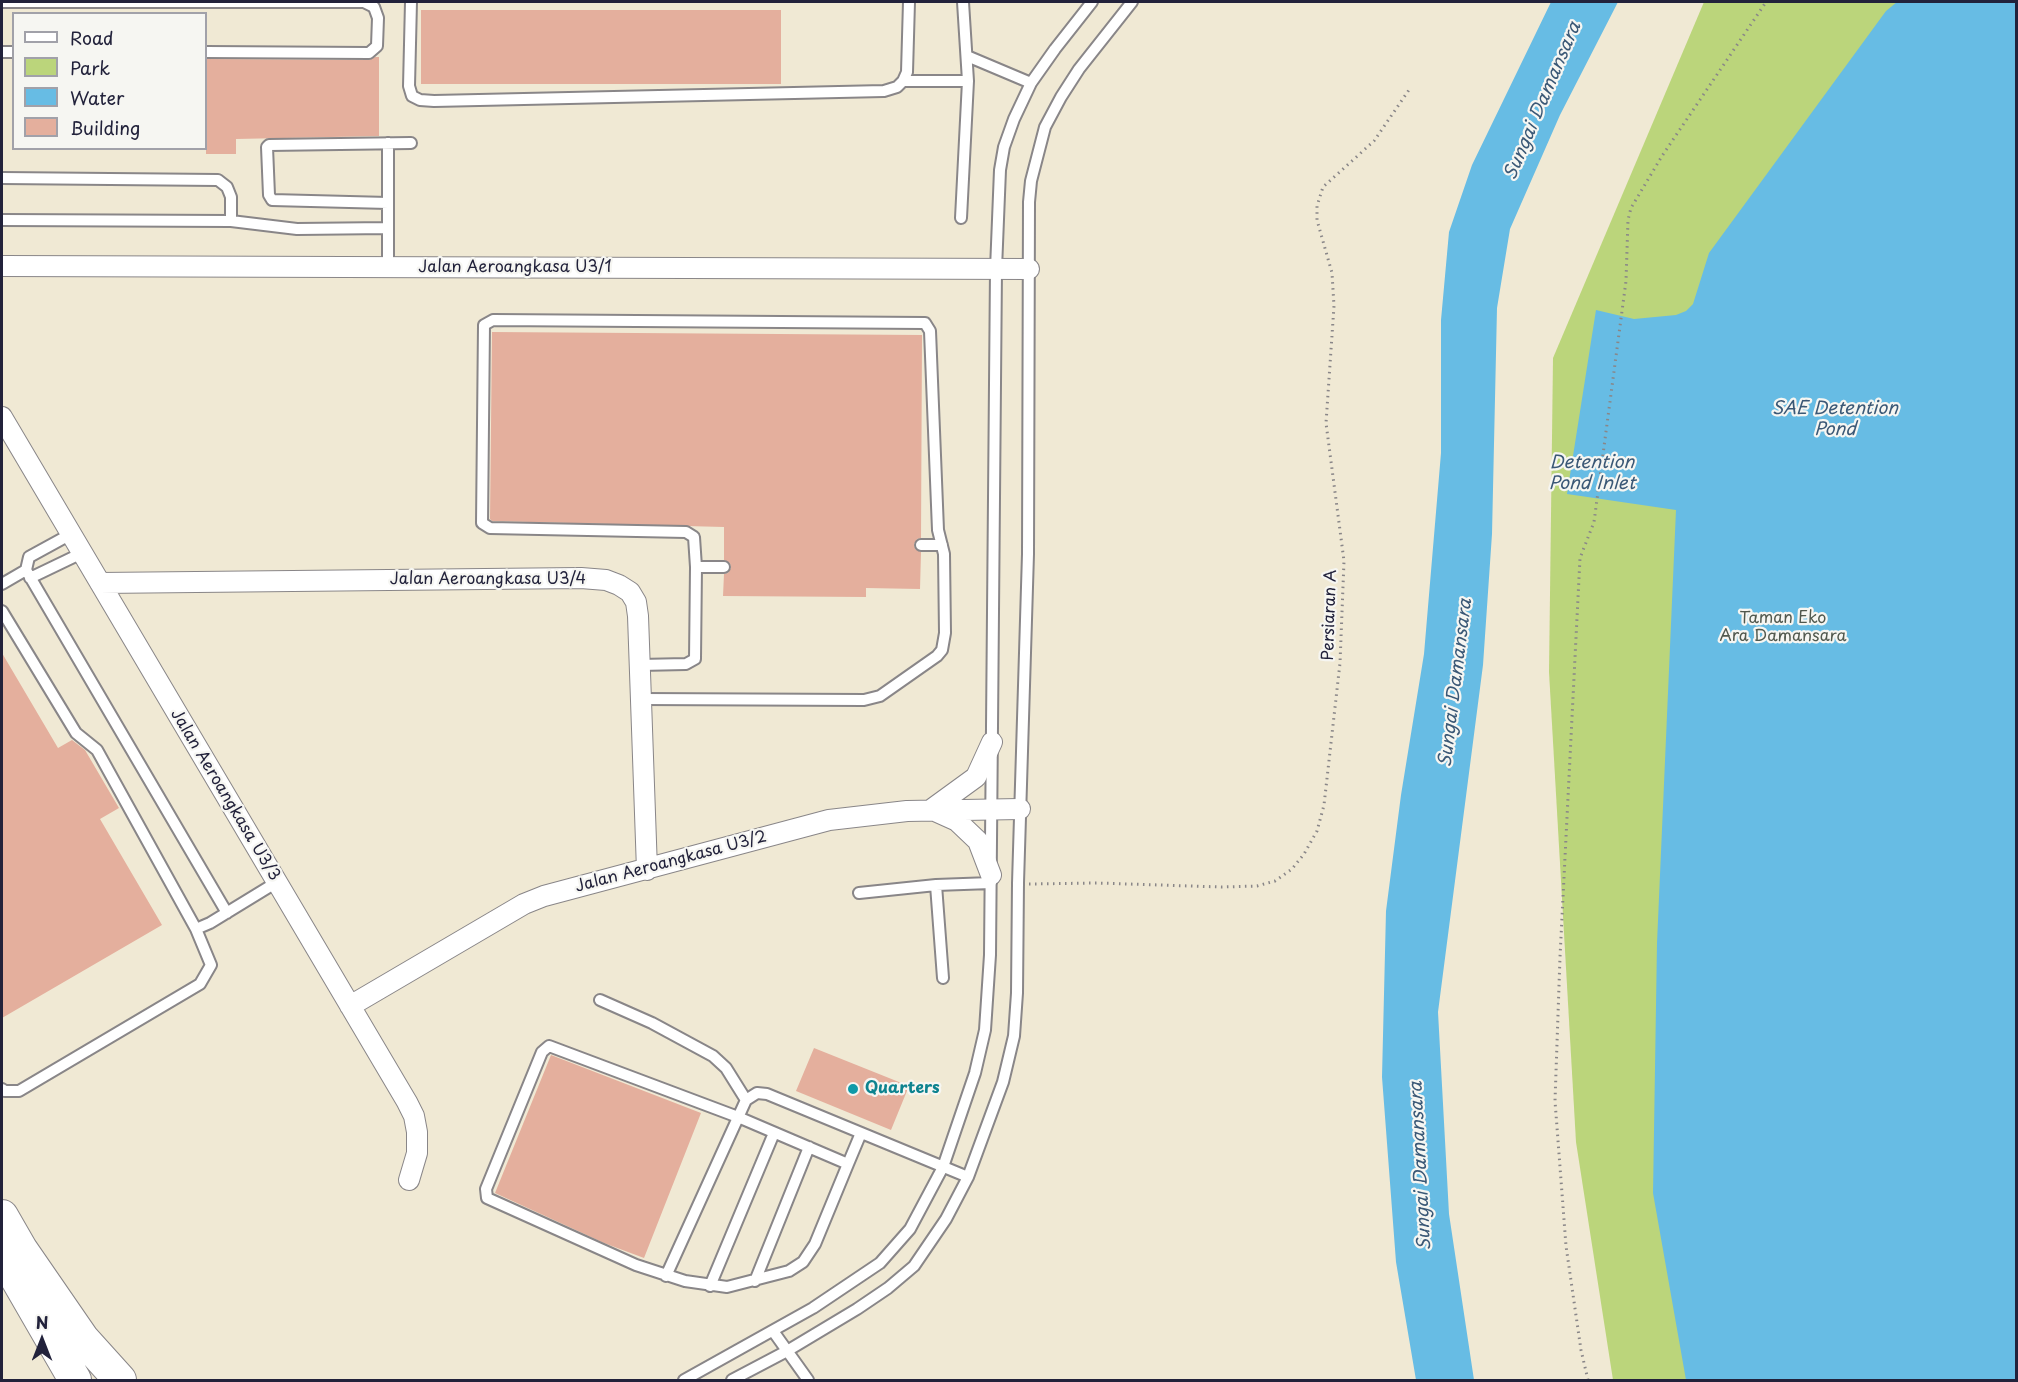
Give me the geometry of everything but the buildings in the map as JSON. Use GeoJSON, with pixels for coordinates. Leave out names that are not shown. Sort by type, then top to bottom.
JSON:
{"type":"FeatureCollection","features":[{"type":"Feature","properties":{"kind":"main road"},"geometry":{"type":"LineString","coordinates":[[2,1216],[21,1249],[83,1339],[120,1380]]}},
{"type":"Feature","properties":{"kind":"main road"},"geometry":{"type":"LineString","coordinates":[[2,1253],[75,1380]]}},
{"type":"Feature","properties":{"kind":"street","name":"Jalan Aeroangkasa U3/1"},"geometry":{"type":"LineString","coordinates":[[2,266],[1029,269]]}},
{"type":"Feature","properties":{"kind":"street","name":"Jalan Aeroangkasa U3/3"},"geometry":{"type":"LineString","coordinates":[[2,417],[414,1116],[417,1153],[409,1180]]}},
{"type":"Feature","properties":{"kind":"street","name":"Jalan Aeroangkasa U3/4"},"geometry":{"type":"LineString","coordinates":[[99,583],[570,579],[606,580],[619,585],[630,592],[636,602],[647,870]]}},
{"type":"Feature","properties":{"kind":"street"},"geometry":{"type":"LineString","coordinates":[[991,879],[978,841],[957,821],[932,810],[976,777],[992,742]]}},
{"type":"Feature","properties":{"kind":"street","name":"Jalan Aeroangkasa U3/2"},"geometry":{"type":"LineString","coordinates":[[350,1006],[524,904],[544,896],[829,820],[932,810],[1020,809]]}},
{"type":"Feature","properties":{"kind":"lane"},"geometry":{"type":"LineString","coordinates":[[2,2],[364,2],[374,7],[378,18],[377,46],[369,53],[207,51]]}},
{"type":"Feature","properties":{"kind":"lane"},"geometry":{"type":"LineString","coordinates":[[411,2],[409,86],[412,96],[420,100],[884,91],[897,87],[903,81],[909,62],[909,2]]}},
{"type":"Feature","properties":{"kind":"lane"},"geometry":{"type":"LineString","coordinates":[[961,218],[968,81],[962,2]]}},
{"type":"Feature","properties":{"kind":"lane"},"geometry":{"type":"LineString","coordinates":[[684,1380],[840,1291],[880,1263],[910,1229],[943,1167],[975,1073],[985,1030],[990,955],[998,201],[1004,147],[1031,83],[1092,2]]}},
{"type":"Feature","properties":{"kind":"lane"},"geometry":{"type":"LineString","coordinates":[[732,1380],[787,1351],[888,1288],[914,1266],[946,1219],[968,1177],[1003,1082],[1014,1036],[1017,993],[1028,555],[1031,181],[1045,127],[1079,69],[1132,2]]}},
{"type":"Feature","properties":{"kind":"lane"},"geometry":{"type":"LineString","coordinates":[[967,56],[1031,83]]}},
{"type":"Feature","properties":{"kind":"lane"},"geometry":{"type":"LineString","coordinates":[[903,81],[968,81]]}},
{"type":"Feature","properties":{"kind":"lane"},"geometry":{"type":"LineString","coordinates":[[388,143],[388,267]]}},
{"type":"Feature","properties":{"kind":"lane"},"geometry":{"type":"LineString","coordinates":[[388,203],[272,200],[269,195],[267,153],[269,145],[411,143]]}},
{"type":"Feature","properties":{"kind":"lane"},"geometry":{"type":"LineString","coordinates":[[2,178],[218,180],[226,187],[231,197],[231,220]]}},
{"type":"Feature","properties":{"kind":"lane"},"geometry":{"type":"LineString","coordinates":[[2,220],[231,220],[297,229],[388,228]]}},
{"type":"Feature","properties":{"kind":"lane"},"geometry":{"type":"LineString","coordinates":[[640,665],[686,664],[695,658],[694,537],[686,532],[490,528],[482,523],[482,330],[488,321],[925,323],[930,332],[938,530],[944,554],[945,633],[942,650],[937,656],[880,696],[864,700],[641,699]]}},
{"type":"Feature","properties":{"kind":"lane"},"geometry":{"type":"LineString","coordinates":[[71,534],[29,557],[28,574],[227,913]]}},
{"type":"Feature","properties":{"kind":"lane"},"geometry":{"type":"LineString","coordinates":[[921,545],[942,544]]}},
{"type":"Feature","properties":{"kind":"lane"},"geometry":{"type":"LineString","coordinates":[[2,584],[82,553]]}},
{"type":"Feature","properties":{"kind":"lane"},"geometry":{"type":"LineString","coordinates":[[696,567],[724,567]]}},
{"type":"Feature","properties":{"kind":"lane"},"geometry":{"type":"LineString","coordinates":[[2,611],[76,733],[97,750],[196,929],[211,965],[200,984],[19,1091],[2,1089]]}},
{"type":"Feature","properties":{"kind":"lane"},"geometry":{"type":"LineString","coordinates":[[859,893],[991,879]]}},
{"type":"Feature","properties":{"kind":"lane"},"geometry":{"type":"LineString","coordinates":[[196,929],[277,882]]}},
{"type":"Feature","properties":{"kind":"lane"},"geometry":{"type":"LineString","coordinates":[[936,885],[943,978]]}},
{"type":"Feature","properties":{"kind":"lane"},"geometry":{"type":"LineString","coordinates":[[600,1000],[652,1023],[713,1056],[726,1068],[746,1100]]}},
{"type":"Feature","properties":{"kind":"lane"},"geometry":{"type":"LineString","coordinates":[[848,1164],[555,1046],[545,1048],[542,1052],[486,1189],[487,1198],[666,1276],[710,1286],[727,1287],[789,1271],[803,1262],[815,1244],[861,1134]]}},
{"type":"Feature","properties":{"kind":"lane"},"geometry":{"type":"LineString","coordinates":[[666,1276],[746,1100],[757,1093],[767,1094],[968,1177]]}},
{"type":"Feature","properties":{"kind":"lane"},"geometry":{"type":"LineString","coordinates":[[710,1286],[774,1133]]}},
{"type":"Feature","properties":{"kind":"lane"},"geometry":{"type":"LineString","coordinates":[[755,1281],[809,1147]]}},
{"type":"Feature","properties":{"kind":"lane"},"geometry":{"type":"LineString","coordinates":[[773,1330],[808,1380]]}},
{"type":"Feature","properties":{"kind":"path"},"geometry":{"type":"LineString","coordinates":[[1588,1380],[1581,1350],[1566,1246],[1555,1101],[1580,558],[1594,522],[1626,281],[1628,220],[1631,208],[1662,156],[1766,2]]}},
{"type":"Feature","properties":{"kind":"path","name":"Persiaran A"},"geometry":{"type":"LineString","coordinates":[[1018,883],[1257,886],[1275,881],[1292,869],[1317,831],[1324,804],[1340,663],[1344,561],[1326,423],[1334,306],[1332,273],[1317,220],[1317,207],[1323,188],[1374,141],[1412,87]]}},
{"type":"Feature","properties":{"kind":"green space","name":"SAE Detention Pond"},"geometry":{"type":"Polygon","coordinates":[[[1704,2],[2016,2],[2016,1380],[1613,1380],[1576,1142],[1549,672],[1553,358],[1704,2]]]}},
{"type":"Feature","properties":{"kind":"water","name":"Sungai Damansara"},"geometry":{"type":"Polygon","coordinates":[[[1551,2],[1618,2],[1560,115],[1510,229],[1497,308],[1492,534],[1483,665],[1438,1012],[1449,1214],[1474,1380],[1416,1380],[1396,1262],[1382,1077],[1386,911],[1401,795],[1424,654],[1441,453],[1441,320],[1449,232],[1472,165],[1551,2]]]}},
{"type":"Feature","properties":{"kind":"water","name":"SAE Detention Pond"},"geometry":{"type":"Polygon","coordinates":[[[1897,2],[2016,2],[2016,1380],[1686,1380],[1653,1193],[1657,943],[1676,510],[1567,494],[1596,310],[1634,319],[1676,315],[1686,311],[1693,304],[1709,253],[1886,11],[1897,2]]]}},
{"type":"Feature","properties":{"kind":"place","name":"Quarters"},"geometry":{"type":"Point","coordinates":[853,1089]}},
{"type":"Feature","properties":{"kind":"water label","name":"Detention Pond Inlet"},"geometry":{"type":"Point","coordinates":[1592,473]}},
{"type":"Feature","properties":{"kind":"park label","name":"Taman Eko Ara Damansara"},"geometry":{"type":"Point","coordinates":[1783,628]}}]}
